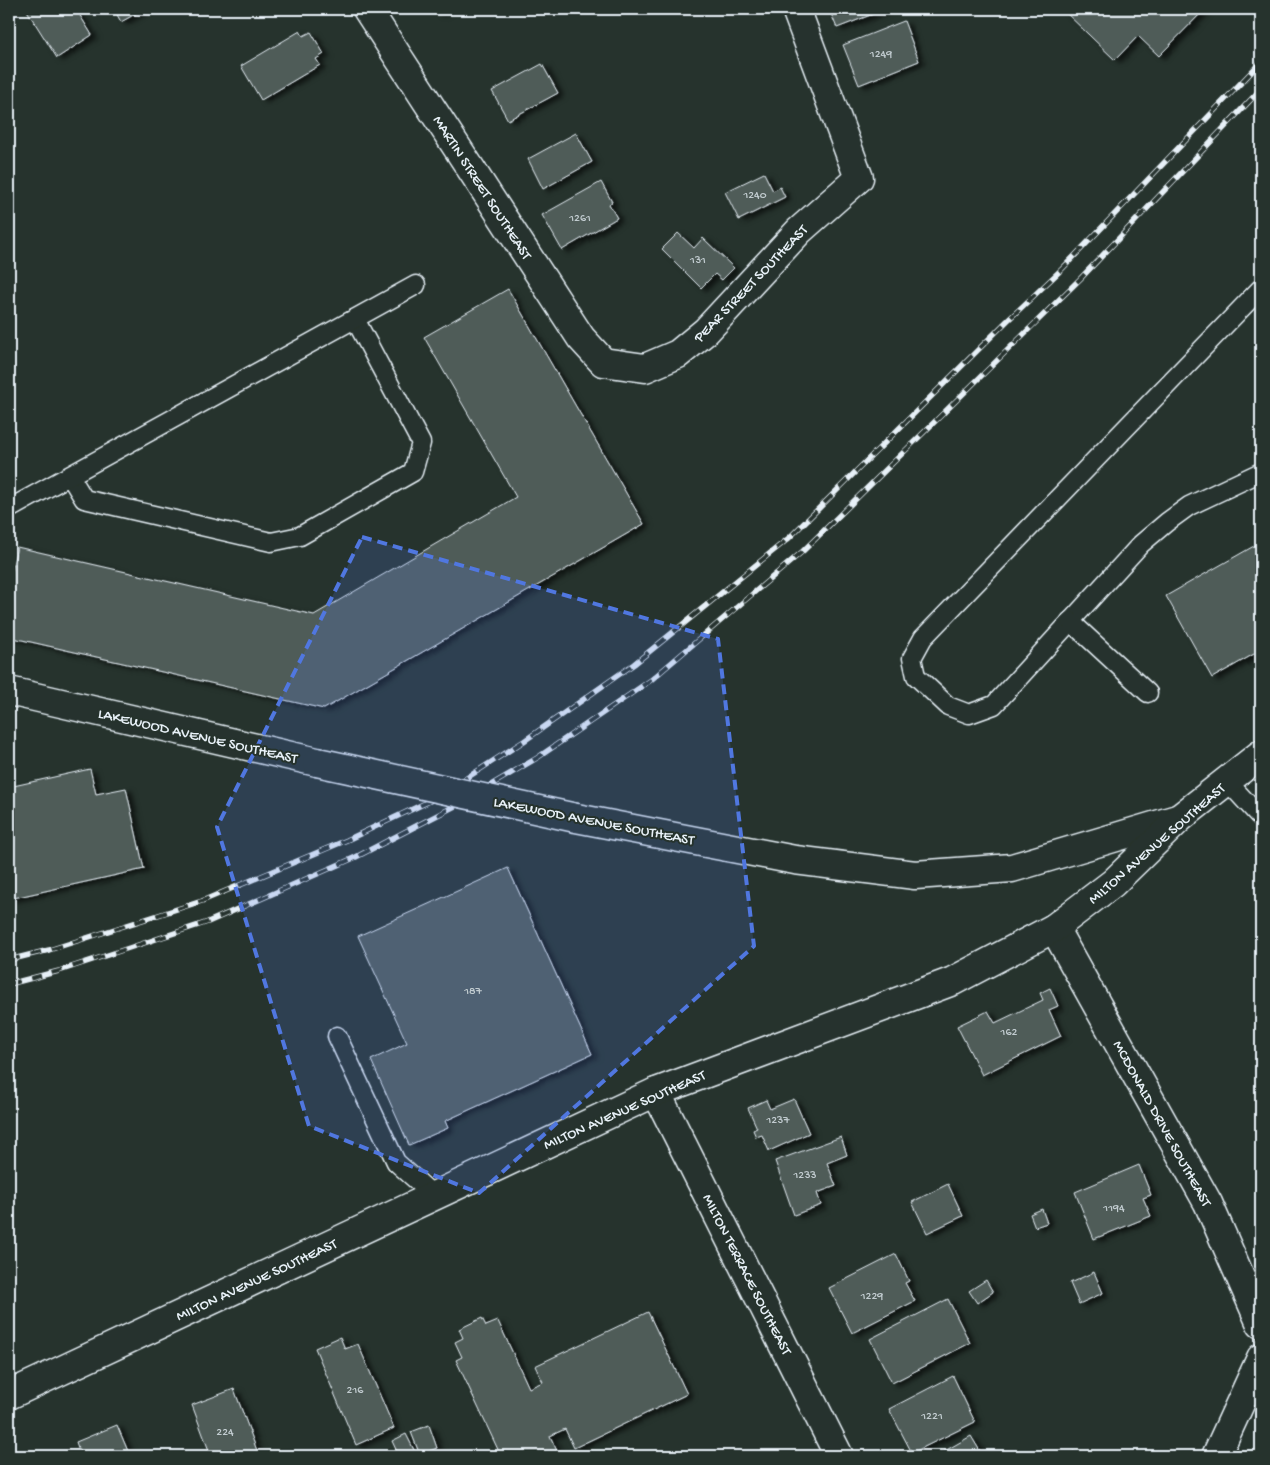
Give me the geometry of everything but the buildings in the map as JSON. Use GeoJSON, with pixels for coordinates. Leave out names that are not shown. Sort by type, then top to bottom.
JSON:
{"type":"FeatureCollection","features":[{"type":"Feature","properties":{"kind":"street","name":"MARTIN STREET SOUTHEAST"},"geometry":{"type":"LineString","coordinates":[[367,9],[581,338],[602,362]]}},
{"type":"Feature","properties":{"kind":"street","name":"PEAR STREET SOUTHEAST"},"geometry":{"type":"LineString","coordinates":[[602,362],[645,368],[678,354],[706,332],[799,231],[859,178],[796,9]]}},
{"type":"Feature","properties":{"kind":"street","name":"LAKEWOOD AVENUE SOUTHEAST"},"geometry":{"type":"LineString","coordinates":[[9,691],[317,762],[576,818],[795,860],[915,875],[1012,868],[1181,818]]}},
{"type":"Feature","properties":{"kind":"street","name":"MILTON AVENUE SOUTHEAST"},"geometry":{"type":"LineString","coordinates":[[9,1394],[656,1092],[952,981],[1054,928],[1113,884],[1181,818],[1260,756]]}},
{"type":"Feature","properties":{"kind":"street","name":"MCDONALD DRIVE SOUTHEAST"},"geometry":{"type":"LineString","coordinates":[[1054,928],[1208,1203],[1261,1324]]}},
{"type":"Feature","properties":{"kind":"street","name":"MILTON TERRACE SOUTHEAST"},"geometry":{"type":"LineString","coordinates":[[656,1092],[839,1456]]}},
{"type":"Feature","properties":{"kind":"street"},"geometry":{"type":"LineString","coordinates":[[1216,1456],[1261,1362]]}},
{"type":"Feature","properties":{"kind":"lane"},"geometry":{"type":"LineString","coordinates":[[9,509],[416,285]]}},
{"type":"Feature","properties":{"kind":"lane"},"geometry":{"type":"LineString","coordinates":[[1261,288],[923,638],[912,658],[916,676],[948,706],[969,714],[994,705],[1141,544],[1189,506],[1261,472]]}},
{"type":"Feature","properties":{"kind":"lane"},"geometry":{"type":"LineString","coordinates":[[70,476],[84,499],[271,542],[300,536],[413,472],[421,443],[355,319]]}},
{"type":"Feature","properties":{"kind":"lane"},"geometry":{"type":"LineString","coordinates":[[1070,621],[1148,693]]}},
{"type":"Feature","properties":{"kind":"lane"},"geometry":{"type":"LineString","coordinates":[[1227,781],[1261,818]]}},
{"type":"Feature","properties":{"kind":"lane"},"geometry":{"type":"LineString","coordinates":[[337,1036],[396,1162],[434,1196]]}},
{"type":"Feature","properties":{"kind":"highlighted area"},"geometry":{"type":"Polygon","coordinates":[[[362,537],[718,639],[754,946],[479,1193],[309,1126],[217,827],[362,537]]]}},
{"type":"Feature","properties":{"kind":"railway"},"geometry":{"type":"LineString","coordinates":[[9,960],[49,950],[202,901],[347,840],[434,799],[524,741],[634,664],[789,538],[1007,321],[1062,269],[1261,62]]}},
{"type":"Feature","properties":{"kind":"railway"},"geometry":{"type":"LineString","coordinates":[[9,984],[59,971],[208,922],[356,857],[455,806],[537,758],[651,680],[803,551],[1080,279],[1261,89]]}}]}
